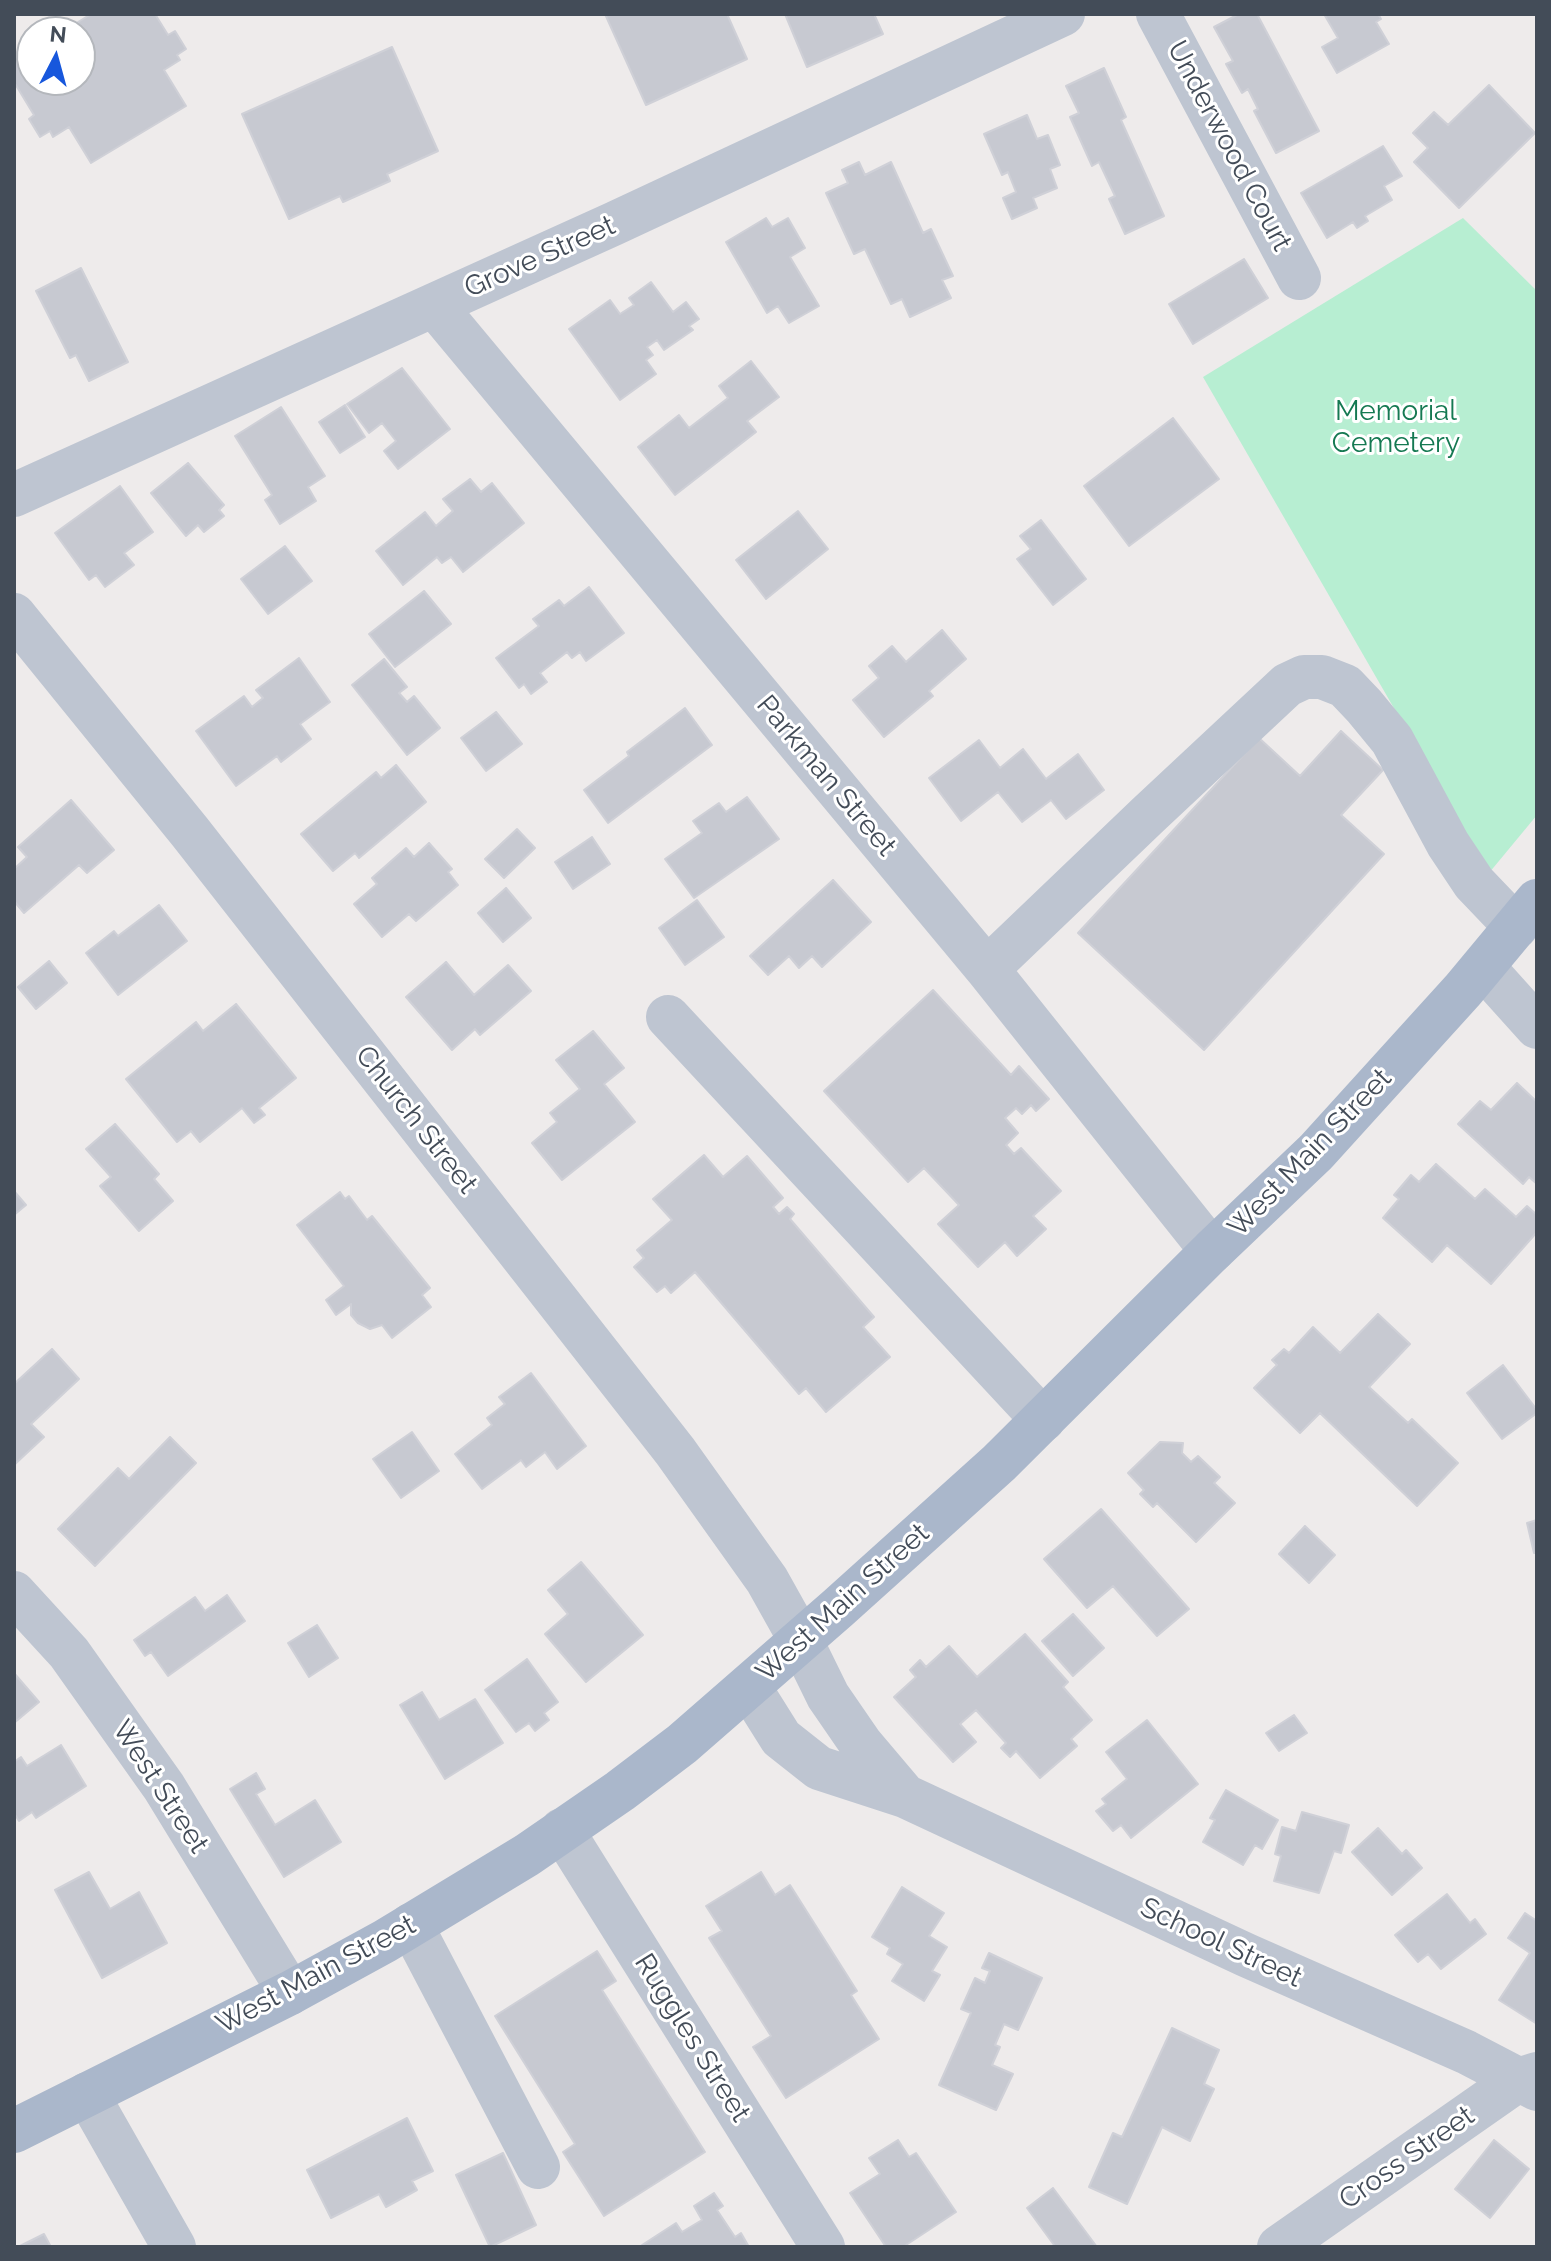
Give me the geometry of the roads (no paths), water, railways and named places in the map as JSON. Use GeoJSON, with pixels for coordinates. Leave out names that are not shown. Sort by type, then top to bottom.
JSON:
{"type":"FeatureCollection","features":[{"type":"Feature","properties":{"kind":"main road","name":"West Main Street"},"geometry":{"type":"LineString","coordinates":[[14,2131],[290,1993],[411,1925],[527,1855],[682,1744],[838,1608],[1043,1420],[1316,1152],[1483,967],[1526,914]]}},
{"type":"Feature","properties":{"kind":"street","name":"Grove Street"},"geometry":{"type":"LineString","coordinates":[[14,495],[626,218],[1063,14]]}},
{"type":"Feature","properties":{"kind":"street","name":"Underwood Court"},"geometry":{"type":"LineString","coordinates":[[1158,14],[1299,278]]}},
{"type":"Feature","properties":{"kind":"street","name":"Parkman Street"},"geometry":{"type":"LineString","coordinates":[[434,305],[987,969],[1212,1251]]}},
{"type":"Feature","properties":{"kind":"street","name":"Church Street"},"geometry":{"type":"LineString","coordinates":[[14,615],[199,843],[675,1451],[767,1580],[800,1639]]}},
{"type":"Feature","properties":{"kind":"street"},"geometry":{"type":"LineString","coordinates":[[987,969],[1287,685],[1304,677],[1322,677],[1345,686],[1364,706],[1392,740],[1448,844],[1474,883],[1526,914]]}},
{"type":"Feature","properties":{"kind":"street"},"geometry":{"type":"LineString","coordinates":[[1483,967],[1537,1027]]}},
{"type":"Feature","properties":{"kind":"street"},"geometry":{"type":"LineString","coordinates":[[668,1017],[1043,1420]]}},
{"type":"Feature","properties":{"kind":"street","name":"West Street"},"geometry":{"type":"LineString","coordinates":[[14,1593],[69,1653],[164,1787],[290,1993]]}},
{"type":"Feature","properties":{"kind":"street","name":"School Street"},"geometry":{"type":"LineString","coordinates":[[800,1639],[828,1696],[861,1744],[905,1796]]}},
{"type":"Feature","properties":{"kind":"street","name":"School Street"},"geometry":{"type":"LineString","coordinates":[[749,1687],[781,1738],[819,1768],[905,1796],[1246,1955],[1531,2081]]}},
{"type":"Feature","properties":{"kind":"street","name":"Ruggles Street"},"geometry":{"type":"LineString","coordinates":[[562,1830],[823,2247]]}},
{"type":"Feature","properties":{"kind":"street"},"geometry":{"type":"LineString","coordinates":[[411,1925],[538,2167]]}},
{"type":"Feature","properties":{"kind":"street","name":"Cross Street"},"geometry":{"type":"LineString","coordinates":[[1279,2247],[1531,2081]]}},
{"type":"Feature","properties":{"kind":"street"},"geometry":{"type":"LineString","coordinates":[[87,2094],[174,2247]]}},
{"type":"Feature","properties":{"kind":"park label","name":"Memorial Cemetery"},"geometry":{"type":"Point","coordinates":[1396,428]}}]}
